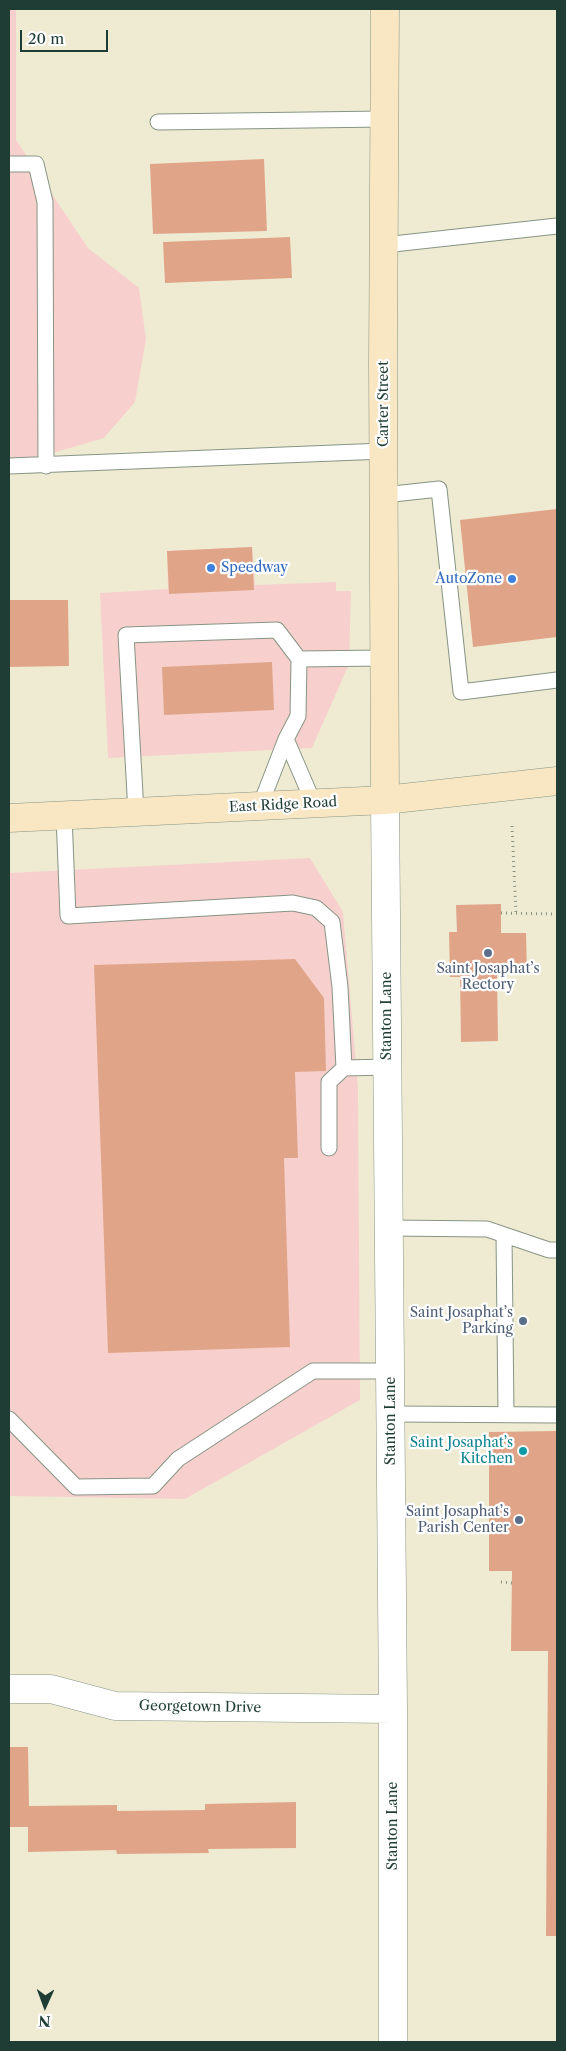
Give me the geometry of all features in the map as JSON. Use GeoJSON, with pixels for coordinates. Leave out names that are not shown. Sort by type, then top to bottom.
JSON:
{"type":"FeatureCollection","features":[{"type":"Feature","properties":{"kind":"main road","name":"Carter Street"},"geometry":{"type":"LineString","coordinates":[[385,9],[385,800]]}},
{"type":"Feature","properties":{"kind":"main road","name":"East Ridge Road"},"geometry":{"type":"LineString","coordinates":[[9,818],[385,800],[557,781]]}},
{"type":"Feature","properties":{"kind":"street","name":"Stanton Lane"},"geometry":{"type":"LineString","coordinates":[[385,800],[393,1709],[393,2042]]}},
{"type":"Feature","properties":{"kind":"street","name":"Georgetown Drive"},"geometry":{"type":"LineString","coordinates":[[9,1689],[51,1689],[115,1706],[393,1709]]}},
{"type":"Feature","properties":{"kind":"lane"},"geometry":{"type":"LineString","coordinates":[[158,122],[384,119]]}},
{"type":"Feature","properties":{"kind":"lane"},"geometry":{"type":"LineString","coordinates":[[9,164],[36,164],[45,202],[46,466]]}},
{"type":"Feature","properties":{"kind":"lane"},"geometry":{"type":"LineString","coordinates":[[384,245],[557,226]]}},
{"type":"Feature","properties":{"kind":"lane"},"geometry":{"type":"LineString","coordinates":[[9,466],[384,451]]}},
{"type":"Feature","properties":{"kind":"lane"},"geometry":{"type":"LineString","coordinates":[[384,495],[439,489],[461,692],[557,680]]}},
{"type":"Feature","properties":{"kind":"lane"},"geometry":{"type":"LineString","coordinates":[[136,812],[126,635],[277,630],[299,658],[298,716],[286,739],[260,806]]}},
{"type":"Feature","properties":{"kind":"lane"},"geometry":{"type":"LineString","coordinates":[[299,658],[384,658]]}},
{"type":"Feature","properties":{"kind":"lane"},"geometry":{"type":"LineString","coordinates":[[286,739],[314,804]]}},
{"type":"Feature","properties":{"kind":"lane"},"geometry":{"type":"LineString","coordinates":[[64,815],[68,916],[293,903],[316,908],[332,922],[340,987],[344,1068]]}},
{"type":"Feature","properties":{"kind":"lane"},"geometry":{"type":"LineString","coordinates":[[329,1148],[329,1082],[344,1068],[387,1067]]}},
{"type":"Feature","properties":{"kind":"lane"},"geometry":{"type":"LineString","coordinates":[[389,1228],[487,1229],[549,1250],[557,1250]]}},
{"type":"Feature","properties":{"kind":"lane"},"geometry":{"type":"LineString","coordinates":[[504,1234],[506,1414]]}},
{"type":"Feature","properties":{"kind":"lane"},"geometry":{"type":"LineString","coordinates":[[9,1419],[76,1487],[153,1486],[178,1459],[313,1371],[390,1371]]}},
{"type":"Feature","properties":{"kind":"lane"},"geometry":{"type":"LineString","coordinates":[[390,1414],[557,1415]]}},
{"type":"Feature","properties":{"kind":"path"},"geometry":{"type":"LineString","coordinates":[[512,826],[516,914]]}},
{"type":"Feature","properties":{"kind":"path"},"geometry":{"type":"LineString","coordinates":[[501,914],[557,914]]}},
{"type":"Feature","properties":{"kind":"path"},"geometry":{"type":"LineString","coordinates":[[501,1582],[512,1583]]}},
{"type":"Feature","properties":{"kind":"shaded area"},"geometry":{"type":"Polygon","coordinates":[[[9,9],[16,9],[16,140],[88,248],[139,288],[146,339],[135,402],[104,438],[9,466],[9,9]]]}},
{"type":"Feature","properties":{"kind":"shaded area"},"geometry":{"type":"Polygon","coordinates":[[[252,547],[255,585],[336,582],[336,591],[351,591],[349,664],[312,748],[108,758],[100,593],[168,589],[167,551],[252,547]]]}},
{"type":"Feature","properties":{"kind":"shaded area"},"geometry":{"type":"Polygon","coordinates":[[[310,858],[343,912],[358,1088],[360,1400],[185,1499],[9,1496],[9,873],[310,858]]]}},
{"type":"Feature","properties":{"kind":"building"},"geometry":{"type":"Polygon","coordinates":[[[264,159],[267,231],[153,234],[150,164],[264,159]]]}},
{"type":"Feature","properties":{"kind":"building"},"geometry":{"type":"Polygon","coordinates":[[[290,237],[292,278],[165,283],[163,242],[290,237]]]}},
{"type":"Feature","properties":{"kind":"building","name":"AutoZone"},"geometry":{"type":"Polygon","coordinates":[[[557,509],[557,637],[473,647],[460,520],[557,509]]]}},
{"type":"Feature","properties":{"kind":"building","name":"Speedway"},"geometry":{"type":"Polygon","coordinates":[[[252,547],[254,590],[169,594],[167,551],[252,547]]]}},
{"type":"Feature","properties":{"kind":"building"},"geometry":{"type":"Polygon","coordinates":[[[9,600],[68,600],[69,666],[9,667],[9,600]]]}},
{"type":"Feature","properties":{"kind":"building"},"geometry":{"type":"Polygon","coordinates":[[[272,662],[274,710],[164,715],[162,667],[272,662]]]}},
{"type":"Feature","properties":{"kind":"building","name":"Saint Josaphat’s Rectory"},"geometry":{"type":"Polygon","coordinates":[[[501,904],[501,933],[526,933],[527,973],[497,974],[498,1041],[461,1042],[460,977],[450,977],[449,932],[457,932],[456,905],[501,904]]]}},
{"type":"Feature","properties":{"kind":"building"},"geometry":{"type":"Polygon","coordinates":[[[295,959],[324,998],[326,1071],[295,1072],[298,1158],[284,1158],[290,1347],[108,1353],[94,965],[295,959]]]}},
{"type":"Feature","properties":{"kind":"building"},"geometry":{"type":"Polygon","coordinates":[[[557,1431],[557,1936],[546,1936],[548,1651],[511,1651],[512,1571],[489,1571],[489,1432],[557,1431]]]}},
{"type":"Feature","properties":{"kind":"building"},"geometry":{"type":"Polygon","coordinates":[[[9,1747],[28,1747],[29,1806],[117,1805],[117,1811],[205,1810],[205,1804],[296,1802],[296,1848],[208,1849],[209,1853],[117,1854],[116,1850],[28,1852],[28,1827],[9,1827],[9,1747]]]}},
{"type":"Feature","properties":{"kind":"place","name":"Speedway"},"geometry":{"type":"Point","coordinates":[211,568]}},
{"type":"Feature","properties":{"kind":"place","name":"AutoZone"},"geometry":{"type":"Point","coordinates":[512,579]}},
{"type":"Feature","properties":{"kind":"place","name":"Saint Josaphat’s Rectory"},"geometry":{"type":"Point","coordinates":[488,953]}},
{"type":"Feature","properties":{"kind":"place","name":"Saint Josaphat’s Parking"},"geometry":{"type":"Point","coordinates":[523,1321]}},
{"type":"Feature","properties":{"kind":"place","name":"Saint Josaphat’s Kitchen"},"geometry":{"type":"Point","coordinates":[523,1451]}},
{"type":"Feature","properties":{"kind":"place","name":"Saint Josaphat’s Parish Center"},"geometry":{"type":"Point","coordinates":[519,1520]}}]}
